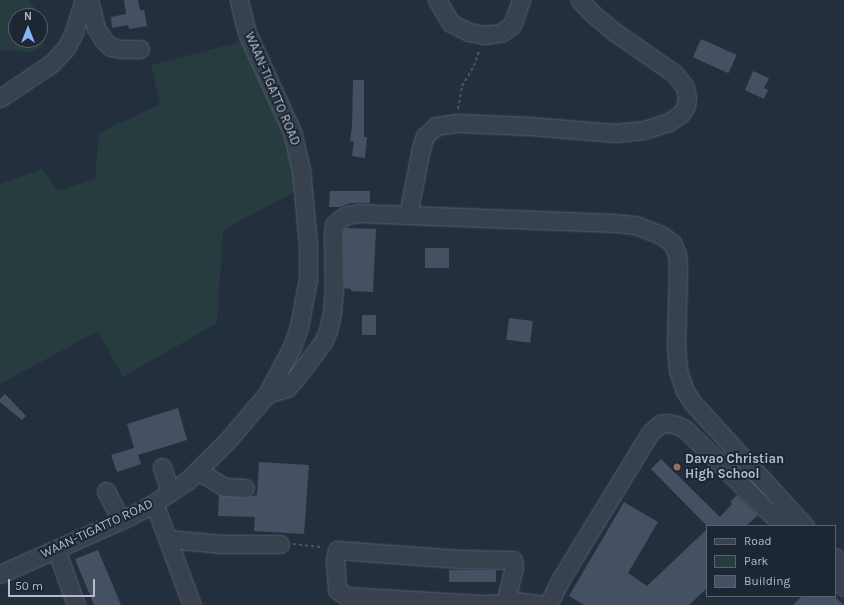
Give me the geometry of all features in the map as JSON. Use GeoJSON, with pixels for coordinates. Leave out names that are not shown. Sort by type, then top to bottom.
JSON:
{"type":"FeatureCollection","features":[{"type":"Feature","properties":{"kind":"street"},"geometry":{"type":"LineString","coordinates":[[0,98],[52,63],[66,48],[74,32],[84,0]]}},
{"type":"Feature","properties":{"kind":"street"},"geometry":{"type":"LineString","coordinates":[[89,0],[96,28],[104,41],[111,47],[121,49],[140,49]]}},
{"type":"Feature","properties":{"kind":"street","name":"WAAN-TIGATTO ROAD"},"geometry":{"type":"LineString","coordinates":[[0,574],[121,520],[154,503],[170,492],[198,471],[228,440],[267,394],[284,364],[299,327],[308,279],[308,244],[302,170],[293,134],[247,33],[239,0]]}},
{"type":"Feature","properties":{"kind":"street"},"geometry":{"type":"LineString","coordinates":[[437,0],[451,23],[469,32],[484,35],[501,33],[512,25],[521,0]]}},
{"type":"Feature","properties":{"kind":"street"},"geometry":{"type":"LineString","coordinates":[[408,215],[413,184],[426,136],[436,126],[458,122],[615,133],[644,130],[669,122],[680,114],[686,106],[687,97],[685,87],[675,74],[612,30],[592,13],[580,0]]}},
{"type":"Feature","properties":{"kind":"street"},"geometry":{"type":"LineString","coordinates":[[267,394],[287,388],[296,379],[323,342],[328,331],[334,291],[334,225],[347,215],[358,213],[615,223],[646,228],[661,234],[672,243],[677,254],[676,346],[678,370],[684,389],[692,402],[803,525]]}},
{"type":"Feature","properties":{"kind":"street"},"geometry":{"type":"LineString","coordinates":[[548,605],[559,582],[650,433],[660,424],[668,423],[685,429],[782,525]]}},
{"type":"Feature","properties":{"kind":"street"},"geometry":{"type":"LineString","coordinates":[[162,467],[170,492]]}},
{"type":"Feature","properties":{"kind":"street"},"geometry":{"type":"LineString","coordinates":[[198,471],[225,487],[245,488]]}},
{"type":"Feature","properties":{"kind":"street"},"geometry":{"type":"LineString","coordinates":[[106,491],[121,520]]}},
{"type":"Feature","properties":{"kind":"street"},"geometry":{"type":"LineString","coordinates":[[154,503],[169,539],[192,605]]}},
{"type":"Feature","properties":{"kind":"street"},"geometry":{"type":"LineString","coordinates":[[169,539],[222,544],[280,544]]}},
{"type":"Feature","properties":{"kind":"street"},"geometry":{"type":"LineString","coordinates":[[56,549],[76,605]]}},
{"type":"Feature","properties":{"kind":"street"},"geometry":{"type":"LineString","coordinates":[[507,604],[514,566],[513,560],[459,559],[337,550],[335,560],[337,590],[346,596],[481,604],[507,604],[516,601],[544,605]]}},
{"type":"Feature","properties":{"kind":"street"},"geometry":{"type":"LineString","coordinates":[[836,558],[844,566]]}},
{"type":"Feature","properties":{"kind":"street"},"geometry":{"type":"LineString","coordinates":[[836,579],[844,587]]}},
{"type":"Feature","properties":{"kind":"path"},"geometry":{"type":"LineString","coordinates":[[458,122],[458,99],[462,86],[479,56],[484,35]]}},
{"type":"Feature","properties":{"kind":"path"},"geometry":{"type":"LineString","coordinates":[[280,544],[303,544],[337,550]]}},
{"type":"Feature","properties":{"kind":"green space"},"geometry":{"type":"Polygon","coordinates":[[[0,0],[29,0],[35,8],[8,8],[8,48],[38,48],[31,52],[0,50],[0,0]]]}},
{"type":"Feature","properties":{"kind":"green space"},"geometry":{"type":"Polygon","coordinates":[[[244,41],[287,136],[296,191],[223,230],[217,323],[123,377],[98,331],[0,384],[0,184],[42,169],[58,191],[95,179],[99,133],[160,104],[151,65],[244,41]]]}},
{"type":"Feature","properties":{"kind":"building"},"geometry":{"type":"Polygon","coordinates":[[[124,0],[138,0],[140,10],[144,10],[147,26],[129,29],[128,25],[112,28],[111,17],[126,14],[124,0]]]}},
{"type":"Feature","properties":{"kind":"building"},"geometry":{"type":"Polygon","coordinates":[[[701,39],[737,55],[728,73],[693,57],[701,39]]]}},
{"type":"Feature","properties":{"kind":"building"},"geometry":{"type":"Polygon","coordinates":[[[753,71],[769,78],[764,88],[768,90],[764,99],[745,90],[753,71]]]}},
{"type":"Feature","properties":{"kind":"building"},"geometry":{"type":"Polygon","coordinates":[[[353,80],[364,80],[364,137],[367,137],[365,158],[352,156],[354,142],[350,141],[352,127],[353,80]]]}},
{"type":"Feature","properties":{"kind":"building"},"geometry":{"type":"Polygon","coordinates":[[[330,191],[370,191],[370,203],[351,203],[340,207],[329,207],[330,191]]]}},
{"type":"Feature","properties":{"kind":"building"},"geometry":{"type":"Polygon","coordinates":[[[345,228],[376,229],[373,292],[351,291],[351,289],[344,288],[343,234],[345,228]]]}},
{"type":"Feature","properties":{"kind":"building"},"geometry":{"type":"Polygon","coordinates":[[[425,248],[449,248],[449,268],[425,268],[425,248]]]}},
{"type":"Feature","properties":{"kind":"building"},"geometry":{"type":"Polygon","coordinates":[[[362,315],[376,315],[376,335],[362,335],[362,315]]]}},
{"type":"Feature","properties":{"kind":"building"},"geometry":{"type":"Polygon","coordinates":[[[509,318],[533,321],[530,343],[506,340],[509,318]]]}},
{"type":"Feature","properties":{"kind":"building"},"geometry":{"type":"Polygon","coordinates":[[[5,394],[26,416],[22,420],[0,402],[0,399],[5,394]]]}},
{"type":"Feature","properties":{"kind":"building"},"geometry":{"type":"Polygon","coordinates":[[[178,408],[187,440],[138,455],[141,464],[117,472],[111,455],[134,448],[127,424],[178,408]]]}},
{"type":"Feature","properties":{"kind":"building"},"geometry":{"type":"Polygon","coordinates":[[[661,459],[720,517],[732,504],[730,502],[737,495],[758,515],[747,525],[706,525],[651,469],[661,459]]]}},
{"type":"Feature","properties":{"kind":"building"},"geometry":{"type":"Polygon","coordinates":[[[259,462],[309,465],[304,534],[254,531],[255,517],[218,516],[219,495],[244,498],[257,495],[259,462]]]}},
{"type":"Feature","properties":{"kind":"building"},"geometry":{"type":"Polygon","coordinates":[[[624,502],[658,522],[628,573],[647,586],[706,530],[706,589],[689,605],[584,605],[569,596],[624,502]]]}},
{"type":"Feature","properties":{"kind":"building"},"geometry":{"type":"Polygon","coordinates":[[[98,550],[121,605],[94,605],[75,559],[98,550]]]}},
{"type":"Feature","properties":{"kind":"building"},"geometry":{"type":"Polygon","coordinates":[[[449,570],[496,570],[496,582],[449,582],[449,570]]]}},
{"type":"Feature","properties":{"kind":"building"},"geometry":{"type":"Polygon","coordinates":[[[801,597],[835,597],[844,605],[793,605],[801,597]]]}},
{"type":"Feature","properties":{"kind":"place","name":"Davao Christian High School"},"geometry":{"type":"Point","coordinates":[677,467]}}]}
